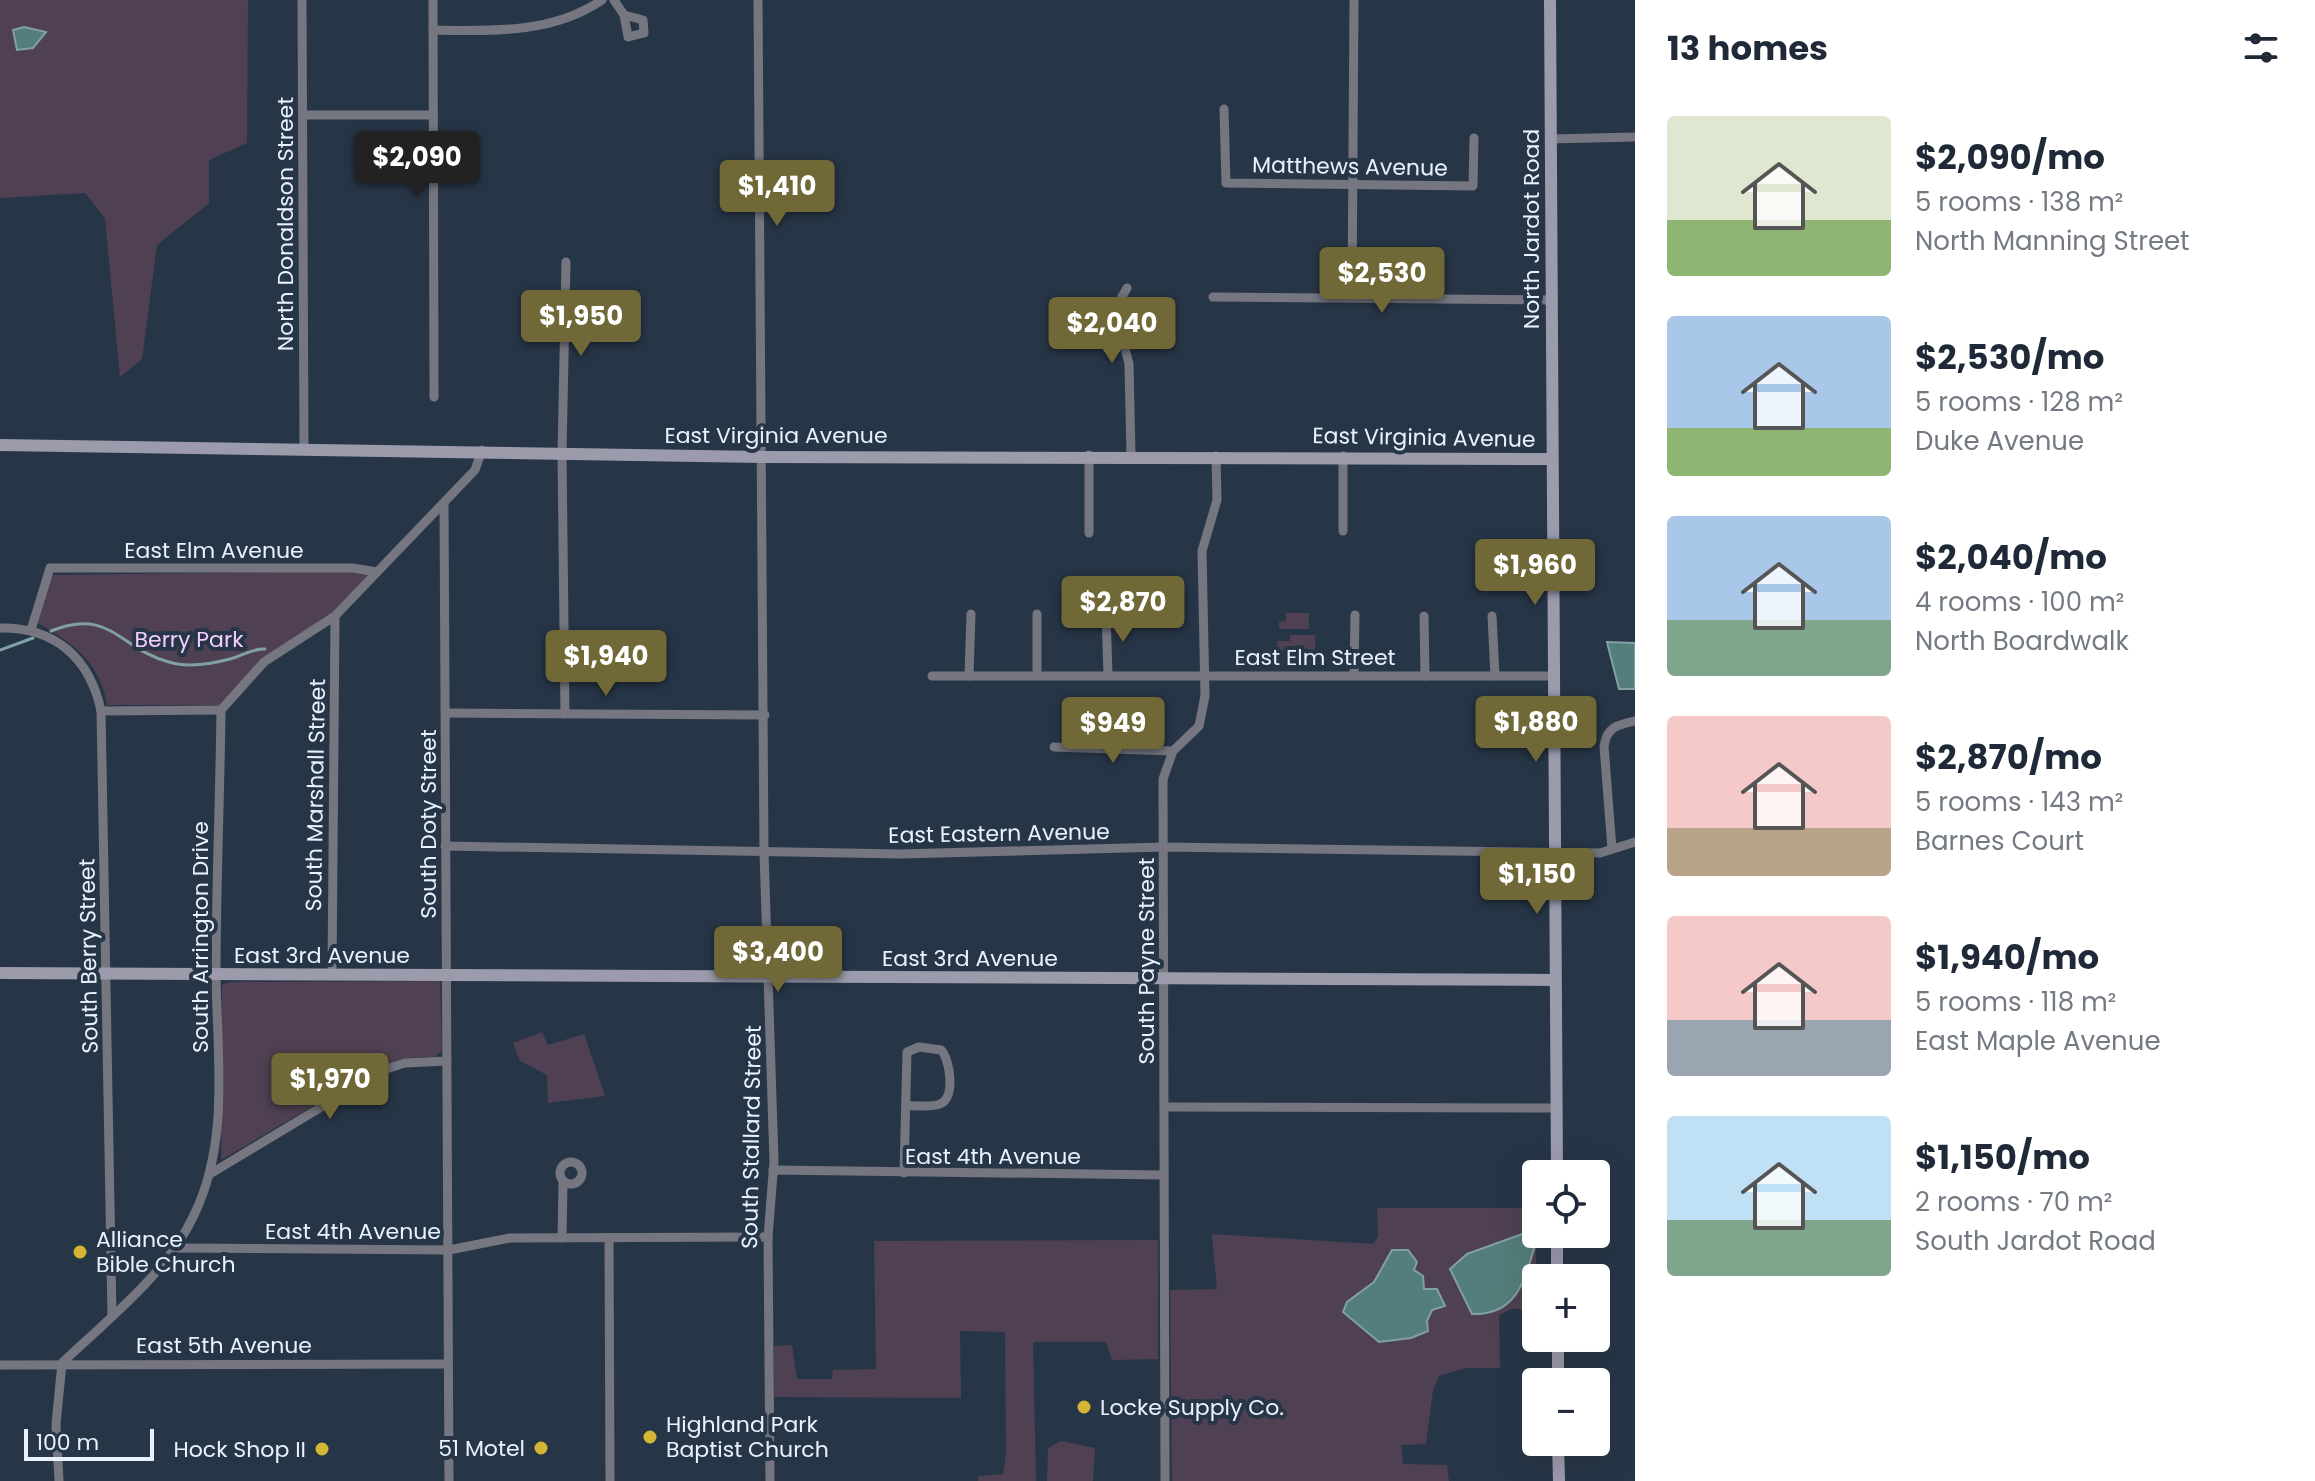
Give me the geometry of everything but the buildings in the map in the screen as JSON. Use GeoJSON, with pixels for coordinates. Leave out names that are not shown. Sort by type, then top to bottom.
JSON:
{"type":"FeatureCollection","features":[{"type":"Feature","properties":{"kind":"street","name":"North Donaldson Street"},"geometry":{"type":"LineString","coordinates":[[302,0],[304,448]]}},
{"type":"Feature","properties":{"kind":"street"},"geometry":{"type":"LineString","coordinates":[[433,0],[434,397]]}},
{"type":"Feature","properties":{"kind":"street"},"geometry":{"type":"LineString","coordinates":[[433,30],[535,28],[583,13],[602,0]]}},
{"type":"Feature","properties":{"kind":"street"},"geometry":{"type":"LineString","coordinates":[[614,0],[624,15]]}},
{"type":"Feature","properties":{"kind":"street","name":"South Stallard Street"},"geometry":{"type":"LineString","coordinates":[[758,0],[764,852],[770,976],[773,1170],[768,1237],[770,1481]]}},
{"type":"Feature","properties":{"kind":"street"},"geometry":{"type":"LineString","coordinates":[[1352,298],[1354,0]]}},
{"type":"Feature","properties":{"kind":"street","name":"North Jardot Road"},"geometry":{"type":"LineString","coordinates":[[1550,0],[1557,1160]]}},
{"type":"Feature","properties":{"kind":"street","name":"Matthews Avenue"},"geometry":{"type":"LineString","coordinates":[[1224,109],[1226,183],[1473,186],[1474,138]]}},
{"type":"Feature","properties":{"kind":"street"},"geometry":{"type":"LineString","coordinates":[[303,115],[433,115]]}},
{"type":"Feature","properties":{"kind":"street"},"geometry":{"type":"LineString","coordinates":[[1550,139],[1635,137]]}},
{"type":"Feature","properties":{"kind":"street"},"geometry":{"type":"LineString","coordinates":[[565,714],[562,453],[566,262]]}},
{"type":"Feature","properties":{"kind":"street"},"geometry":{"type":"LineString","coordinates":[[1127,288],[1115,309],[1129,364],[1131,455]]}},
{"type":"Feature","properties":{"kind":"street"},"geometry":{"type":"LineString","coordinates":[[1213,297],[1552,300]]}},
{"type":"Feature","properties":{"kind":"street","name":"East Virginia Avenue"},"geometry":{"type":"LineString","coordinates":[[0,445],[482,450],[762,457],[1131,455],[1552,459]]}},
{"type":"Feature","properties":{"kind":"street"},"geometry":{"type":"LineString","coordinates":[[101,711],[221,710],[264,662],[335,616],[475,470],[482,450]]}},
{"type":"Feature","properties":{"kind":"street"},"geometry":{"type":"LineString","coordinates":[[1089,455],[1089,533]]}},
{"type":"Feature","properties":{"kind":"street","name":"South Payne Street"},"geometry":{"type":"LineString","coordinates":[[1165,1481],[1163,779],[1173,751],[1199,726],[1205,696],[1202,551],[1217,500],[1216,456]]}},
{"type":"Feature","properties":{"kind":"street"},"geometry":{"type":"LineString","coordinates":[[1343,456],[1343,531]]}},
{"type":"Feature","properties":{"kind":"street","name":"South Doty Street"},"geometry":{"type":"LineString","coordinates":[[444,503],[449,1481]]}},
{"type":"Feature","properties":{"kind":"street","name":"East Elm Avenue"},"geometry":{"type":"LineString","coordinates":[[31,630],[50,568],[353,568],[377,572]]}},
{"type":"Feature","properties":{"kind":"street"},"geometry":{"type":"LineString","coordinates":[[969,676],[971,614]]}},
{"type":"Feature","properties":{"kind":"street"},"geometry":{"type":"LineString","coordinates":[[1037,614],[1037,675]]}},
{"type":"Feature","properties":{"kind":"street"},"geometry":{"type":"LineString","coordinates":[[1106,614],[1108,675]]}},
{"type":"Feature","properties":{"kind":"street"},"geometry":{"type":"LineString","coordinates":[[1354,675],[1355,615]]}},
{"type":"Feature","properties":{"kind":"street","name":"South Marshall Street"},"geometry":{"type":"LineString","coordinates":[[332,975],[335,616]]}},
{"type":"Feature","properties":{"kind":"street"},"geometry":{"type":"LineString","coordinates":[[1424,616],[1425,676]]}},
{"type":"Feature","properties":{"kind":"street"},"geometry":{"type":"LineString","coordinates":[[1492,616],[1495,676]]}},
{"type":"Feature","properties":{"kind":"street","name":"South Berry Street"},"geometry":{"type":"LineString","coordinates":[[0,628],[31,630],[72,650],[96,687],[101,711],[112,1316]]}},
{"type":"Feature","properties":{"kind":"street","name":"East Elm Street"},"geometry":{"type":"LineString","coordinates":[[932,676],[1553,676]]}},
{"type":"Feature","properties":{"kind":"street","name":"South Arrington Drive"},"geometry":{"type":"LineString","coordinates":[[62,1363],[112,1316],[176,1248],[195,1214],[210,1174],[218,1134],[216,974],[221,710]]}},
{"type":"Feature","properties":{"kind":"street"},"geometry":{"type":"LineString","coordinates":[[446,713],[765,715]]}},
{"type":"Feature","properties":{"kind":"street"},"geometry":{"type":"LineString","coordinates":[[1612,849],[1604,746],[1606,734],[1614,726],[1635,721]]}},
{"type":"Feature","properties":{"kind":"street"},"geometry":{"type":"LineString","coordinates":[[1054,747],[1173,751]]}},
{"type":"Feature","properties":{"kind":"street","name":"East Eastern Avenue"},"geometry":{"type":"LineString","coordinates":[[445,846],[901,854],[1163,847],[1600,853],[1635,842]]}},
{"type":"Feature","properties":{"kind":"street","name":"East 3rd Avenue"},"geometry":{"type":"LineString","coordinates":[[0,973],[1555,980]]}},
{"type":"Feature","properties":{"kind":"street"},"geometry":{"type":"LineString","coordinates":[[904,1173],[906,1106],[908,1049],[941,1050],[947,1061],[948,1094],[945,1100],[940,1104],[906,1106]]}},
{"type":"Feature","properties":{"kind":"street"},"geometry":{"type":"LineString","coordinates":[[210,1174],[383,1070],[405,1063],[447,1061]]}},
{"type":"Feature","properties":{"kind":"street"},"geometry":{"type":"LineString","coordinates":[[1166,1107],[1556,1108]]}},
{"type":"Feature","properties":{"kind":"street","name":"East 4th Avenue"},"geometry":{"type":"LineString","coordinates":[[773,1170],[1164,1175]]}},
{"type":"Feature","properties":{"kind":"street"},"geometry":{"type":"LineString","coordinates":[[562,1238],[563,1183]]}},
{"type":"Feature","properties":{"kind":"street","name":"East 4th Avenue"},"geometry":{"type":"LineString","coordinates":[[176,1248],[449,1250],[510,1238],[768,1237]]}},
{"type":"Feature","properties":{"kind":"street"},"geometry":{"type":"LineString","coordinates":[[609,1238],[610,1481]]}},
{"type":"Feature","properties":{"kind":"street"},"geometry":{"type":"LineString","coordinates":[[59,1481],[56,1424],[62,1363]]}},
{"type":"Feature","properties":{"kind":"street","name":"East 5th Avenue"},"geometry":{"type":"LineString","coordinates":[[0,1365],[448,1364]]}},
{"type":"Feature","properties":{"kind":"street"},"geometry":{"type":"LineString","coordinates":[[1558,1456],[1559,1481]]}},
{"type":"Feature","properties":{"kind":"green space"},"geometry":{"type":"Polygon","coordinates":[[[0,0],[248,0],[247,143],[209,160],[209,203],[157,245],[142,359],[120,377],[105,218],[85,193],[0,198],[0,0]]]}},
{"type":"Feature","properties":{"kind":"green space","name":"Berry Park"},"geometry":{"type":"Polygon","coordinates":[[[354,571],[373,575],[334,613],[260,661],[220,705],[107,705],[99,677],[92,666],[63,638],[38,623],[52,575],[354,571]]]}},
{"type":"Feature","properties":{"kind":"green space"},"geometry":{"type":"Polygon","coordinates":[[[1286,613],[1309,613],[1309,629],[1279,629],[1279,622],[1286,621],[1286,613]]]}},
{"type":"Feature","properties":{"kind":"green space"},"geometry":{"type":"Polygon","coordinates":[[[1290,635],[1315,635],[1315,657],[1290,657],[1289,651],[1277,651],[1277,641],[1290,641],[1290,635]]]}},
{"type":"Feature","properties":{"kind":"green space"},"geometry":{"type":"Polygon","coordinates":[[[440,981],[442,1050],[435,1057],[405,1058],[381,1066],[221,1160],[222,985],[229,982],[440,981]]]}},
{"type":"Feature","properties":{"kind":"green space"},"geometry":{"type":"Polygon","coordinates":[[[542,1032],[548,1045],[584,1034],[605,1096],[548,1103],[547,1075],[520,1061],[513,1043],[542,1032]]]}},
{"type":"Feature","properties":{"kind":"green space"},"geometry":{"type":"Polygon","coordinates":[[[1377,1208],[1522,1208],[1522,1248],[1536,1248],[1536,1264],[1522,1264],[1522,1310],[1514,1308],[1499,1315],[1500,1368],[1465,1368],[1439,1376],[1433,1390],[1426,1444],[1401,1445],[1403,1464],[1447,1465],[1449,1481],[1172,1481],[1170,1290],[1217,1289],[1212,1234],[1373,1244],[1378,1237],[1377,1208]]]}},
{"type":"Feature","properties":{"kind":"green space"},"geometry":{"type":"Polygon","coordinates":[[[1158,1240],[1158,1359],[1112,1360],[1106,1342],[1033,1342],[1036,1481],[978,1481],[978,1476],[1003,1474],[1006,1453],[1005,1332],[960,1331],[961,1398],[774,1397],[774,1346],[792,1345],[797,1379],[832,1379],[833,1370],[876,1369],[874,1241],[1158,1240]]]}},
{"type":"Feature","properties":{"kind":"green space"},"geometry":{"type":"Polygon","coordinates":[[[1061,1441],[1095,1448],[1093,1481],[1047,1481],[1048,1448],[1061,1441]]]}},
{"type":"Feature","properties":{"kind":"shaded area"},"geometry":{"type":"Polygon","coordinates":[[[24,27],[46,32],[33,48],[17,50],[13,30],[24,27]]]}},
{"type":"Feature","properties":{"kind":"shaded area"},"geometry":{"type":"Polygon","coordinates":[[[1607,642],[1635,643],[1635,689],[1619,689],[1607,642]]]}},
{"type":"Feature","properties":{"kind":"shaded area"},"geometry":{"type":"Polygon","coordinates":[[[1522,1234],[1522,1248],[1534,1248],[1529,1264],[1522,1264],[1519,1290],[1501,1308],[1488,1313],[1472,1314],[1450,1269],[1467,1254],[1522,1234]]]}},
{"type":"Feature","properties":{"kind":"shaded area"},"geometry":{"type":"Polygon","coordinates":[[[1392,1250],[1408,1250],[1417,1262],[1414,1270],[1423,1276],[1424,1289],[1437,1289],[1445,1306],[1432,1310],[1427,1321],[1428,1331],[1411,1338],[1379,1342],[1343,1312],[1347,1302],[1374,1282],[1392,1250]]]}},
{"type":"Feature","properties":{"kind":"waterway"},"geometry":{"type":"LineString","coordinates":[[51,631],[71,625],[102,627],[152,656],[184,665],[200,665],[265,649]]}},
{"type":"Feature","properties":{"kind":"waterway"},"geometry":{"type":"LineString","coordinates":[[0,650],[33,638]]}},
{"type":"Feature","properties":{"kind":"place","name":"Alliance Bible Church"},"geometry":{"type":"Point","coordinates":[80,1252]}},
{"type":"Feature","properties":{"kind":"place","name":"Locke Supply Co."},"geometry":{"type":"Point","coordinates":[1084,1407]}},
{"type":"Feature","properties":{"kind":"place","name":"Highland Park Baptist Church"},"geometry":{"type":"Point","coordinates":[650,1437]}},
{"type":"Feature","properties":{"kind":"place","name":"51 Motel"},"geometry":{"type":"Point","coordinates":[541,1448]}},
{"type":"Feature","properties":{"kind":"place","name":"Hock Shop II"},"geometry":{"type":"Point","coordinates":[322,1449]}}]}
